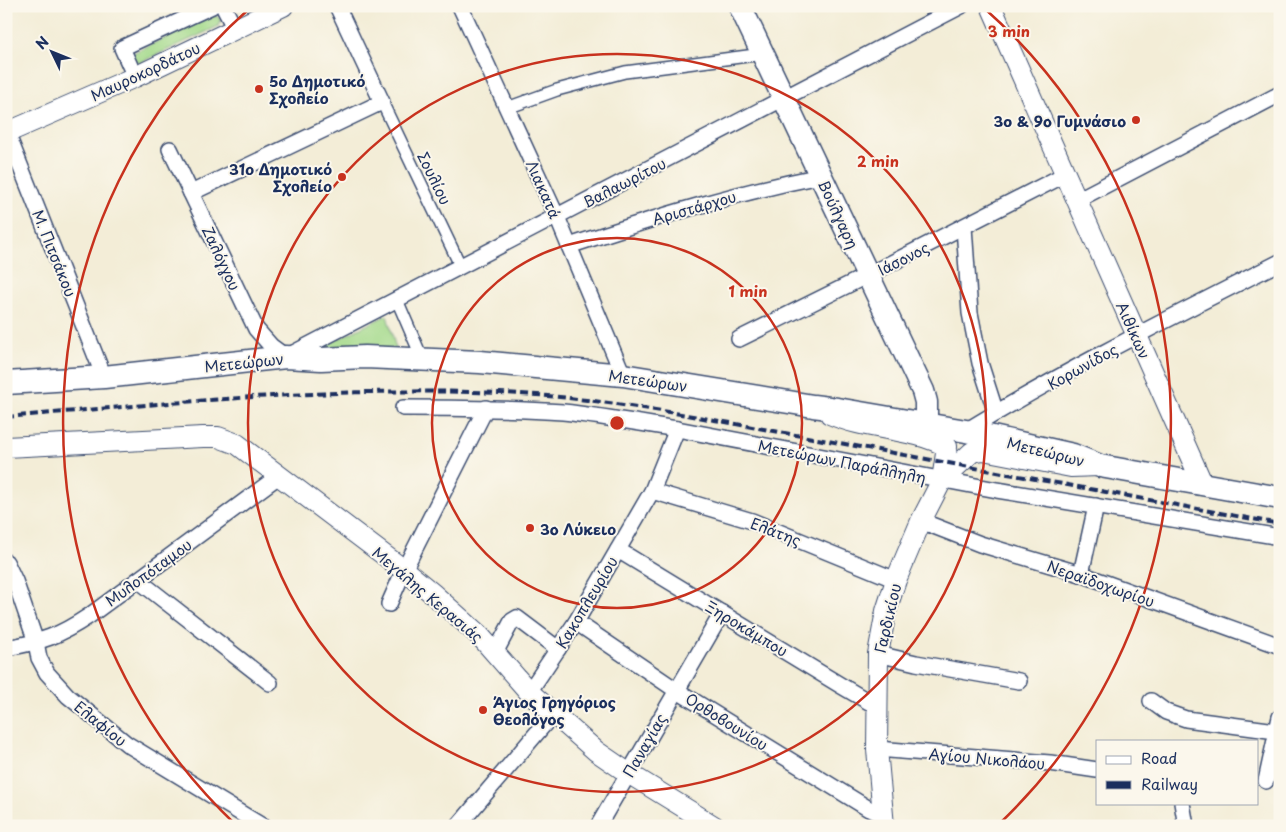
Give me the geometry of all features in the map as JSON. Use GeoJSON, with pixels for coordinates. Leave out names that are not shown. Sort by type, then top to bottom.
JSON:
{"type":"FeatureCollection","features":[{"type":"Feature","properties":{"kind":"main road","name":"Βούλγαρη"},"geometry":{"type":"LineString","coordinates":[[740,6],[923,391],[926,402],[926,424]]}},
{"type":"Feature","properties":{"kind":"main road","name":"Μετεώρων"},"geometry":{"type":"LineString","coordinates":[[6,383],[104,377],[286,357],[321,359],[365,357],[422,358],[480,362],[623,375],[926,424],[1073,455],[1100,466],[1203,485],[1273,493]]}},
{"type":"Feature","properties":{"kind":"street"},"geometry":{"type":"LineString","coordinates":[[135,77],[122,48],[212,6]]}},
{"type":"Feature","properties":{"kind":"street"},"geometry":{"type":"LineString","coordinates":[[224,6],[235,29]]}},
{"type":"Feature","properties":{"kind":"street","name":"Μαυροκορδάτου"},"geometry":{"type":"LineString","coordinates":[[7,132],[135,77],[283,6]]}},
{"type":"Feature","properties":{"kind":"street"},"geometry":{"type":"LineString","coordinates":[[191,194],[382,102],[337,6]]}},
{"type":"Feature","properties":{"kind":"street","name":"Λιακατά"},"geometry":{"type":"LineString","coordinates":[[460,6],[557,217],[623,375]]}},
{"type":"Feature","properties":{"kind":"street","name":"Βαλαωρίτου"},"geometry":{"type":"LineString","coordinates":[[286,357],[961,6]]}},
{"type":"Feature","properties":{"kind":"street","name":"Αιθίκων"},"geometry":{"type":"LineString","coordinates":[[991,6],[1203,485]]}},
{"type":"Feature","properties":{"kind":"street"},"geometry":{"type":"LineString","coordinates":[[507,108],[557,90],[625,72],[763,54]]}},
{"type":"Feature","properties":{"kind":"street"},"geometry":{"type":"LineString","coordinates":[[1077,200],[1280,94]]}},
{"type":"Feature","properties":{"kind":"street","name":"Σουλίου"},"geometry":{"type":"LineString","coordinates":[[382,102],[461,266]]}},
{"type":"Feature","properties":{"kind":"street","name":"Μ. Πιτσάκου"},"geometry":{"type":"LineString","coordinates":[[7,132],[104,377]]}},
{"type":"Feature","properties":{"kind":"street","name":"Ζαλόγγου"},"geometry":{"type":"LineString","coordinates":[[170,149],[256,329],[270,346],[286,357]]}},
{"type":"Feature","properties":{"kind":"street","name":"Ιάσονος"},"geometry":{"type":"LineString","coordinates":[[739,339],[868,276],[1066,174]]}},
{"type":"Feature","properties":{"kind":"street","name":"Αριστάρχου"},"geometry":{"type":"LineString","coordinates":[[569,246],[698,204],[768,186],[821,176]]}},
{"type":"Feature","properties":{"kind":"street"},"geometry":{"type":"LineString","coordinates":[[964,227],[970,313],[980,363],[996,413]]}},
{"type":"Feature","properties":{"kind":"street","name":"Κορωνίδος"},"geometry":{"type":"LineString","coordinates":[[966,432],[996,413],[1137,336],[1280,262]]}},
{"type":"Feature","properties":{"kind":"street"},"geometry":{"type":"LineString","coordinates":[[397,300],[422,358]]}},
{"type":"Feature","properties":{"kind":"street"},"geometry":{"type":"LineString","coordinates":[[813,406],[844,420],[935,440],[947,447],[942,480]]}},
{"type":"Feature","properties":{"kind":"street","name":"Μετεώρων Παράλληλη"},"geometry":{"type":"LineString","coordinates":[[403,408],[486,408],[565,412],[677,429],[942,480],[1280,537]]}},
{"type":"Feature","properties":{"kind":"street"},"geometry":{"type":"LineString","coordinates":[[389,604],[404,570],[486,408]]}},
{"type":"Feature","properties":{"kind":"street","name":"Κακοπλευρίου"},"geometry":{"type":"LineString","coordinates":[[529,692],[576,622],[652,491],[677,429]]}},
{"type":"Feature","properties":{"kind":"street","name":"Μεγάλης Κερασιάς"},"geometry":{"type":"LineString","coordinates":[[6,447],[218,437],[237,444],[404,570],[470,626],[529,692],[596,751],[628,774],[714,826]]}},
{"type":"Feature","properties":{"kind":"street"},"geometry":{"type":"LineString","coordinates":[[942,480],[972,452],[983,450],[1071,467],[1100,466]]}},
{"type":"Feature","properties":{"kind":"street","name":"Μυλοπόταμου"},"geometry":{"type":"LineString","coordinates":[[6,648],[50,639],[67,631],[280,475]]}},
{"type":"Feature","properties":{"kind":"street","name":"Γαρδικίου"},"geometry":{"type":"LineString","coordinates":[[883,820],[877,749],[878,654],[886,610],[896,580],[921,521],[942,480]]}},
{"type":"Feature","properties":{"kind":"street","name":"Ελάτης"},"geometry":{"type":"LineString","coordinates":[[652,491],[752,521],[896,580]]}},
{"type":"Feature","properties":{"kind":"street"},"geometry":{"type":"LineString","coordinates":[[1081,574],[1096,506]]}},
{"type":"Feature","properties":{"kind":"street","name":"Νεραϊδοχωρίου"},"geometry":{"type":"LineString","coordinates":[[921,521],[980,544],[1081,574],[1280,646]]}},
{"type":"Feature","properties":{"kind":"street","name":"Ξηροκάμπου"},"geometry":{"type":"LineString","coordinates":[[618,550],[847,689],[869,702],[877,704]]}},
{"type":"Feature","properties":{"kind":"street","name":"Ελαφίου"},"geometry":{"type":"LineString","coordinates":[[6,562],[15,581],[36,642],[39,658],[46,673],[68,696],[127,744],[256,824]]}},
{"type":"Feature","properties":{"kind":"street"},"geometry":{"type":"LineString","coordinates":[[138,580],[270,683]]}},
{"type":"Feature","properties":{"kind":"street","name":"Παναγίας"},"geometry":{"type":"LineString","coordinates":[[598,826],[722,613]]}},
{"type":"Feature","properties":{"kind":"street"},"geometry":{"type":"LineString","coordinates":[[494,653],[512,621],[517,618],[558,649]]}},
{"type":"Feature","properties":{"kind":"street","name":"Ορθοβουνίου"},"geometry":{"type":"LineString","coordinates":[[576,622],[676,690],[869,809],[883,820]]}},
{"type":"Feature","properties":{"kind":"street"},"geometry":{"type":"LineString","coordinates":[[878,654],[916,663],[1019,681]]}},
{"type":"Feature","properties":{"kind":"street"},"geometry":{"type":"LineString","coordinates":[[1151,701],[1166,712],[1186,719],[1278,724],[1268,782]]}},
{"type":"Feature","properties":{"kind":"street"},"geometry":{"type":"LineString","coordinates":[[458,826],[553,714]]}},
{"type":"Feature","properties":{"kind":"street","name":"Αγίου Νικολάου"},"geometry":{"type":"LineString","coordinates":[[877,749],[1050,763],[1096,770]]}},
{"type":"Feature","properties":{"kind":"street"},"geometry":{"type":"LineString","coordinates":[[1182,804],[1186,826]]}},
{"type":"Feature","properties":{"kind":"green space"},"geometry":{"type":"Polygon","coordinates":[[[214,15],[221,19],[219,26],[137,64],[133,53],[214,15]]]}},
{"type":"Feature","properties":{"kind":"green space"},"geometry":{"type":"Polygon","coordinates":[[[387,315],[396,349],[324,349],[328,344],[387,315]]]}},
{"type":"Feature","properties":{"kind":"railway"},"geometry":{"type":"LineString","coordinates":[[6,417],[191,401],[315,394],[438,391],[571,398],[687,415],[1280,524]]}},
{"type":"Feature","properties":{"kind":"place","name":"5ο Δημοτικό Σχολείο"},"geometry":{"type":"Point","coordinates":[259,89]}},
{"type":"Feature","properties":{"kind":"place","name":"3ο & 9ο Γυμνάσιο"},"geometry":{"type":"Point","coordinates":[1136,120]}},
{"type":"Feature","properties":{"kind":"place","name":"31ο Δημοτικό Σχολείο"},"geometry":{"type":"Point","coordinates":[342,177]}},
{"type":"Feature","properties":{"kind":"place","name":"3ο Λύκειο"},"geometry":{"type":"Point","coordinates":[530,528]}},
{"type":"Feature","properties":{"kind":"place","name":"Άγιος Γρηγόριος Θεολόγος"},"geometry":{"type":"Point","coordinates":[483,710]}}]}
